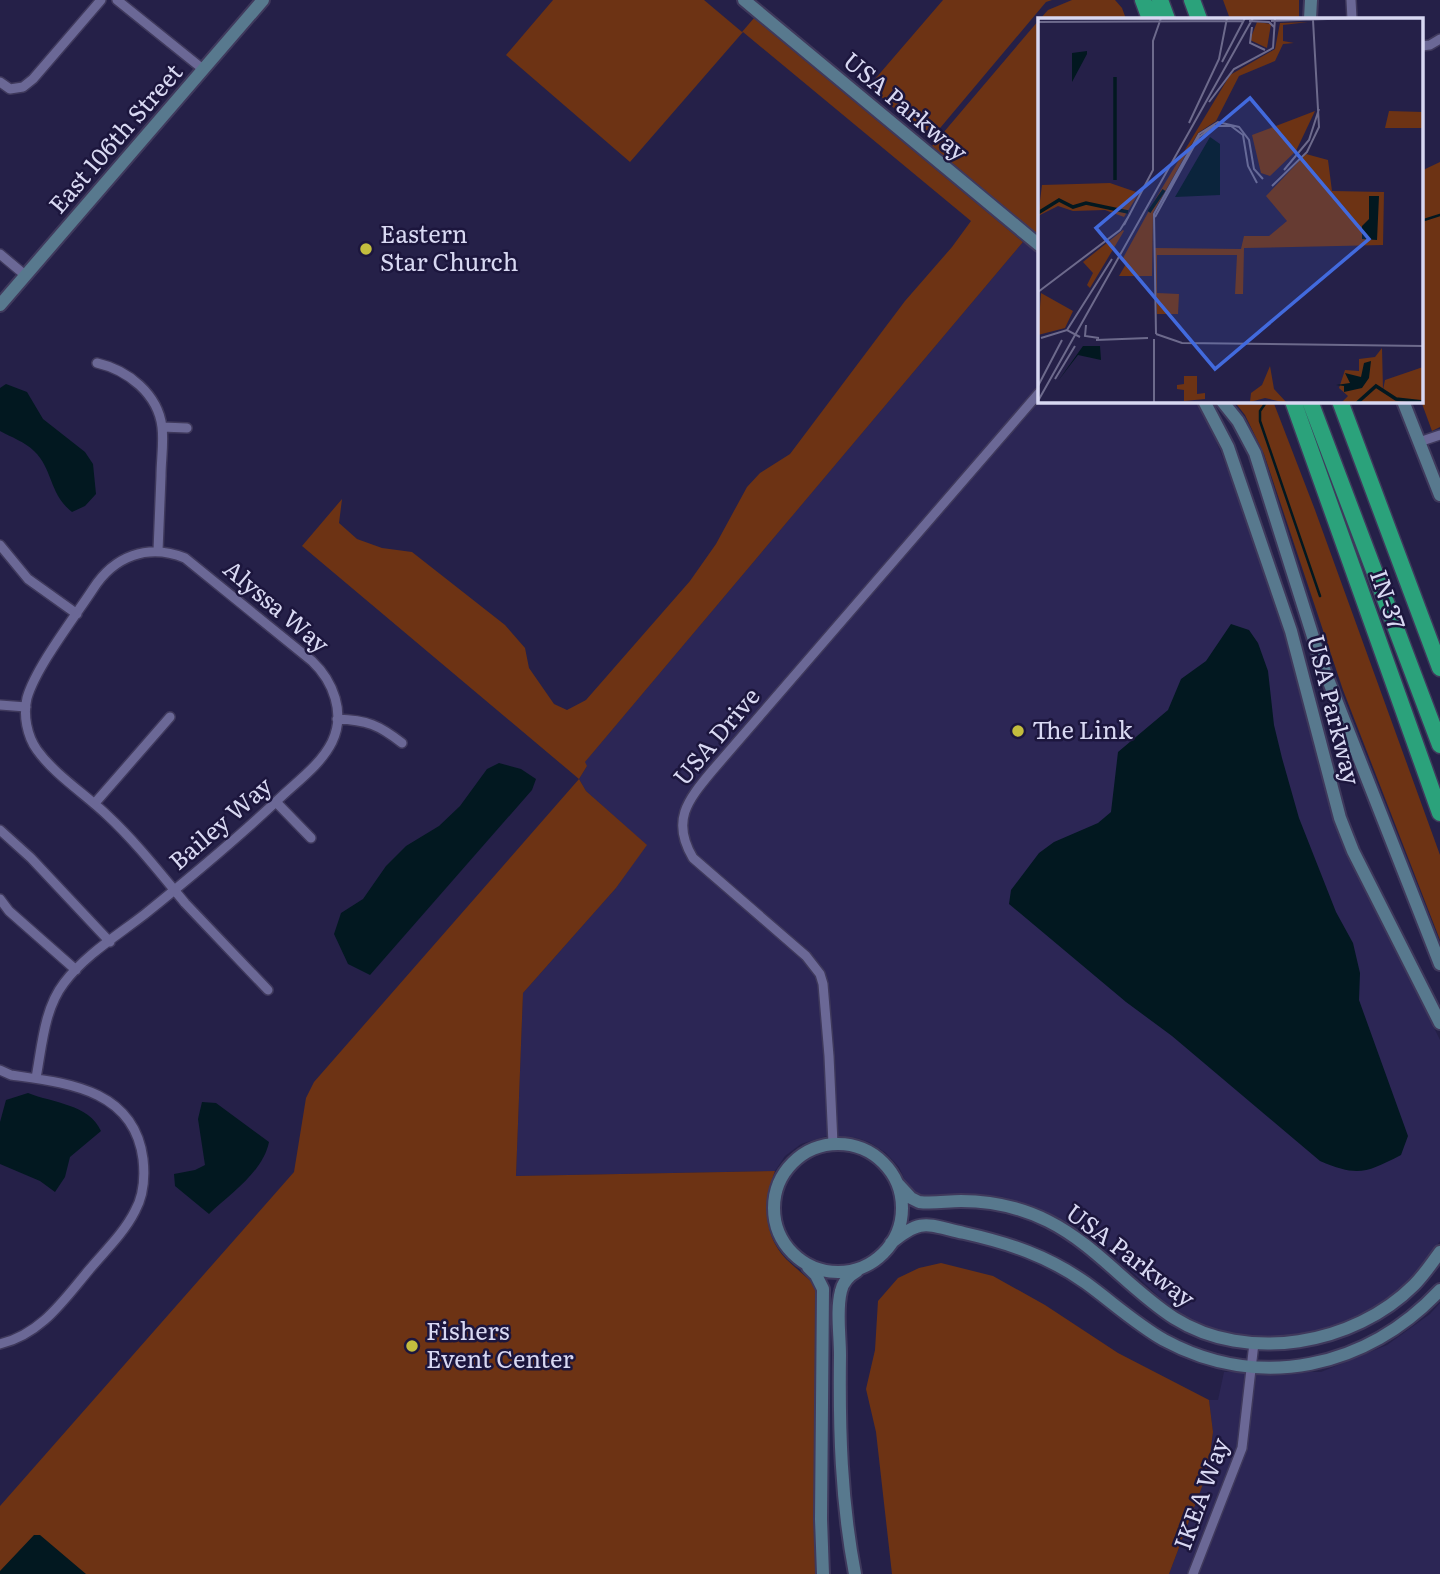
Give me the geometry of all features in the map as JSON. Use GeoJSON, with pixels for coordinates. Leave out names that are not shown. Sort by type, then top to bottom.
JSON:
{"type":"FeatureCollection","features":[{"type":"Feature","properties":{"kind":"highway"},"geometry":{"type":"LineString","coordinates":[[1143,0],[1150,18]]}},
{"type":"Feature","properties":{"kind":"highway"},"geometry":{"type":"LineString","coordinates":[[1160,0],[1167,18]]}},
{"type":"Feature","properties":{"kind":"highway"},"geometry":{"type":"LineString","coordinates":[[1192,0],[1199,18]]}},
{"type":"Feature","properties":{"kind":"highway","name":"IN-37"},"geometry":{"type":"LineString","coordinates":[[1293,402],[1440,813]]}},
{"type":"Feature","properties":{"kind":"highway"},"geometry":{"type":"LineString","coordinates":[[1310,402],[1440,746]]}},
{"type":"Feature","properties":{"kind":"highway"},"geometry":{"type":"LineString","coordinates":[[1340,402],[1440,668]]}},
{"type":"Feature","properties":{"kind":"street"},"geometry":{"type":"LineString","coordinates":[[0,82],[10,89],[29,83],[101,0]]}},
{"type":"Feature","properties":{"kind":"street"},"geometry":{"type":"LineString","coordinates":[[117,0],[204,70]]}},
{"type":"Feature","properties":{"kind":"street","name":"East 106th Street"},"geometry":{"type":"LineString","coordinates":[[0,305],[263,0]]}},
{"type":"Feature","properties":{"kind":"street","name":"USA Parkway"},"geometry":{"type":"LineString","coordinates":[[744,0],[1038,244]]}},
{"type":"Feature","properties":{"kind":"street"},"geometry":{"type":"LineString","coordinates":[[1310,18],[1311,0]]}},
{"type":"Feature","properties":{"kind":"street"},"geometry":{"type":"LineString","coordinates":[[1351,0],[1352,18]]}},
{"type":"Feature","properties":{"kind":"street"},"geometry":{"type":"LineString","coordinates":[[1422,46],[1440,38]]}},
{"type":"Feature","properties":{"kind":"street"},"geometry":{"type":"LineString","coordinates":[[0,254],[25,275]]}},
{"type":"Feature","properties":{"kind":"street"},"geometry":{"type":"LineString","coordinates":[[97,363],[128,376],[147,392],[159,413],[162,427],[158,551],[133,554],[111,567],[96,584],[36,676],[26,707],[27,725],[36,749],[133,840],[174,890],[268,990]]}},
{"type":"Feature","properties":{"kind":"street","name":"USA Drive"},"geometry":{"type":"LineString","coordinates":[[833,1144],[826,1005],[820,974],[806,956],[693,858],[682,832],[686,804],[1038,394]]}},
{"type":"Feature","properties":{"kind":"street","name":"USA Parkway"},"geometry":{"type":"LineString","coordinates":[[1205,402],[1228,447],[1291,631],[1340,818],[1353,851],[1440,1023]]}},
{"type":"Feature","properties":{"kind":"street","name":"USA Parkway"},"geometry":{"type":"LineString","coordinates":[[1223,402],[1238,421],[1255,453],[1321,659],[1440,964]]}},
{"type":"Feature","properties":{"kind":"street"},"geometry":{"type":"LineString","coordinates":[[1403,402],[1440,495]]}},
{"type":"Feature","properties":{"kind":"street"},"geometry":{"type":"LineString","coordinates":[[162,427],[187,428]]}},
{"type":"Feature","properties":{"kind":"street"},"geometry":{"type":"LineString","coordinates":[[1419,442],[1440,435]]}},
{"type":"Feature","properties":{"kind":"street"},"geometry":{"type":"LineString","coordinates":[[0,545],[28,579],[77,614]]}},
{"type":"Feature","properties":{"kind":"street","name":"Alyssa Way"},"geometry":{"type":"LineString","coordinates":[[158,551],[185,558],[323,671],[335,697],[338,719]]}},
{"type":"Feature","properties":{"kind":"street"},"geometry":{"type":"LineString","coordinates":[[0,705],[26,707]]}},
{"type":"Feature","properties":{"kind":"street"},"geometry":{"type":"LineString","coordinates":[[95,803],[170,717]]}},
{"type":"Feature","properties":{"kind":"street"},"geometry":{"type":"LineString","coordinates":[[338,719],[368,722],[381,727],[402,743]]}},
{"type":"Feature","properties":{"kind":"street","name":"Bailey Way"},"geometry":{"type":"LineString","coordinates":[[36,1078],[45,1027],[54,998],[76,970],[276,802],[326,752],[333,741],[338,719]]}},
{"type":"Feature","properties":{"kind":"street"},"geometry":{"type":"LineString","coordinates":[[276,802],[311,838]]}},
{"type":"Feature","properties":{"kind":"street"},"geometry":{"type":"LineString","coordinates":[[0,830],[31,858],[110,942]]}},
{"type":"Feature","properties":{"kind":"street"},"geometry":{"type":"LineString","coordinates":[[0,899],[9,911],[76,970]]}},
{"type":"Feature","properties":{"kind":"street"},"geometry":{"type":"LineString","coordinates":[[0,1070],[11,1075],[83,1088],[106,1099],[125,1117],[139,1142],[144,1168],[144,1183],[136,1211],[127,1225],[54,1313],[30,1332],[0,1344]]}},
{"type":"Feature","properties":{"kind":"street"},"geometry":{"type":"LineString","coordinates":[[823,1574],[823,1289],[817,1275],[794,1255],[780,1237],[774,1215],[779,1182],[792,1163],[811,1149],[833,1144]]}},
{"type":"Feature","properties":{"kind":"street","name":"USA Parkway"},"geometry":{"type":"LineString","coordinates":[[833,1144],[860,1147],[872,1153],[891,1172],[906,1193],[919,1202],[990,1203],[1048,1221],[1091,1248],[1149,1300],[1176,1320],[1208,1334],[1254,1343],[1310,1339],[1359,1323],[1406,1292],[1440,1252]]}},
{"type":"Feature","properties":{"kind":"street"},"geometry":{"type":"LineString","coordinates":[[891,1243],[901,1214],[898,1184]]}},
{"type":"Feature","properties":{"kind":"street","name":"USA Parkway"},"geometry":{"type":"LineString","coordinates":[[855,1574],[844,1497],[840,1440],[840,1294],[851,1275],[881,1255],[891,1243],[912,1227],[931,1226],[1020,1247],[1073,1274],[1149,1331],[1167,1341],[1206,1358],[1251,1367],[1297,1366],[1327,1361],[1361,1349],[1398,1327],[1440,1290]]}},
{"type":"Feature","properties":{"kind":"street"},"geometry":{"type":"LineString","coordinates":[[803,1262],[840,1272],[869,1264]]}},
{"type":"Feature","properties":{"kind":"street","name":"IKEA Way"},"geometry":{"type":"LineString","coordinates":[[1193,1574],[1242,1448],[1254,1343]]}},
{"type":"Feature","properties":{"kind":"shaded area"},"geometry":{"type":"Polygon","coordinates":[[[553,0],[704,0],[742,32],[754,18],[1023,242],[585,762],[587,766],[579,779],[302,546],[342,499],[339,523],[357,539],[382,548],[412,552],[505,625],[525,648],[529,668],[554,704],[567,710],[586,700],[690,581],[716,544],[747,487],[760,473],[790,454],[905,301],[971,221],[743,32],[630,162],[506,55],[553,0]]]}},
{"type":"Feature","properties":{"kind":"shaded area"},"geometry":{"type":"Polygon","coordinates":[[[943,0],[1052,0],[1046,2],[930,140],[869,86],[943,0]]]}},
{"type":"Feature","properties":{"kind":"shaded area"},"geometry":{"type":"Polygon","coordinates":[[[1072,0],[1115,0],[1126,18],[1041,18],[1048,10],[1072,0]]]}},
{"type":"Feature","properties":{"kind":"shaded area"},"geometry":{"type":"Polygon","coordinates":[[[1223,0],[1299,0],[1299,18],[1230,18],[1223,0]]]}},
{"type":"Feature","properties":{"kind":"shaded area"},"geometry":{"type":"Polygon","coordinates":[[[1038,21],[1038,235],[932,146],[1038,21]]]}},
{"type":"Feature","properties":{"kind":"shaded area"},"geometry":{"type":"Polygon","coordinates":[[[1440,162],[1440,427],[1432,431],[1421,402],[1422,171],[1440,162]]]}},
{"type":"Feature","properties":{"kind":"shaded area"},"geometry":{"type":"Polygon","coordinates":[[[1023,242],[1038,252],[1038,402],[1197,402],[1212,431],[1237,493],[1277,609],[1328,800],[1344,848],[1440,1040],[1440,1241],[1419,1272],[1381,1304],[1358,1318],[1310,1334],[1263,1338],[1216,1330],[1194,1322],[1170,1307],[1095,1238],[1073,1224],[1003,1197],[921,1196],[908,1187],[899,1167],[886,1153],[857,1138],[830,1135],[801,1144],[785,1156],[775,1171],[516,1176],[523,993],[616,888],[646,845],[586,791],[579,779],[587,766],[584,763],[1023,242]]]}},
{"type":"Feature","properties":{"kind":"shaded area"},"geometry":{"type":"Polygon","coordinates":[[[1235,402],[1273,402],[1315,510],[1440,855],[1440,940],[1343,690],[1264,454],[1245,415],[1235,402]]]}},
{"type":"Feature","properties":{"kind":"shaded area"},"geometry":{"type":"Polygon","coordinates":[[[579,779],[586,791],[647,845],[616,888],[523,993],[516,1176],[775,1171],[767,1205],[769,1228],[778,1249],[786,1259],[815,1285],[817,1574],[0,1574],[0,1506],[294,1172],[306,1098],[314,1082],[579,779]]]}},
{"type":"Feature","properties":{"kind":"shaded area"},"geometry":{"type":"Polygon","coordinates":[[[941,1263],[993,1276],[1045,1305],[1118,1353],[1209,1400],[1213,1432],[1208,1471],[1169,1574],[892,1574],[876,1432],[866,1389],[875,1350],[878,1301],[898,1278],[919,1268],[941,1263]]]}},
{"type":"Feature","properties":{"kind":"shaded area"},"geometry":{"type":"Polygon","coordinates":[[[1440,1303],[1440,1574],[1169,1574],[1208,1471],[1213,1432],[1209,1400],[1218,1400],[1224,1372],[1321,1372],[1387,1345],[1430,1314],[1440,1303]]]}},
{"type":"Feature","properties":{"kind":"water"},"geometry":{"type":"Polygon","coordinates":[[[6,384],[27,392],[43,419],[85,452],[93,464],[96,494],[85,506],[72,512],[59,497],[45,466],[34,451],[0,431],[0,388],[6,384]]]}},
{"type":"Feature","properties":{"kind":"water"},"geometry":{"type":"Polygon","coordinates":[[[1231,624],[1249,630],[1258,643],[1268,671],[1274,725],[1299,818],[1336,912],[1353,943],[1360,973],[1359,1000],[1408,1136],[1401,1155],[1362,1171],[1344,1169],[1320,1161],[1009,904],[1011,890],[1039,853],[1054,842],[1098,823],[1111,812],[1118,752],[1168,710],[1181,679],[1206,661],[1231,624]]]}},
{"type":"Feature","properties":{"kind":"water"},"geometry":{"type":"Polygon","coordinates":[[[499,763],[521,769],[536,779],[532,790],[370,975],[348,964],[334,934],[341,913],[363,899],[386,866],[406,846],[439,826],[460,806],[487,769],[499,763]]]}},
{"type":"Feature","properties":{"kind":"water"},"geometry":{"type":"Polygon","coordinates":[[[28,1093],[79,1110],[88,1115],[101,1131],[70,1157],[65,1177],[55,1192],[40,1181],[0,1164],[0,1122],[6,1100],[28,1093]]]}},
{"type":"Feature","properties":{"kind":"water"},"geometry":{"type":"Polygon","coordinates":[[[202,1102],[216,1103],[269,1142],[266,1153],[253,1173],[209,1214],[175,1186],[174,1174],[205,1165],[198,1119],[202,1102]]]}},
{"type":"Feature","properties":{"kind":"water"},"geometry":{"type":"Polygon","coordinates":[[[34,1535],[40,1535],[86,1574],[0,1574],[34,1535]]]}},
{"type":"Feature","properties":{"kind":"waterway"},"geometry":{"type":"LineString","coordinates":[[1422,221],[1440,215]]}},
{"type":"Feature","properties":{"kind":"waterway"},"geometry":{"type":"LineString","coordinates":[[1266,402],[1260,411],[1260,421],[1320,596]]}},
{"type":"Feature","properties":{"kind":"place","name":"Eastern Star Church"},"geometry":{"type":"Point","coordinates":[366,249]}},
{"type":"Feature","properties":{"kind":"place","name":"The Link"},"geometry":{"type":"Point","coordinates":[1018,731]}},
{"type":"Feature","properties":{"kind":"place","name":"Fishers Event Center"},"geometry":{"type":"Point","coordinates":[412,1346]}}]}
